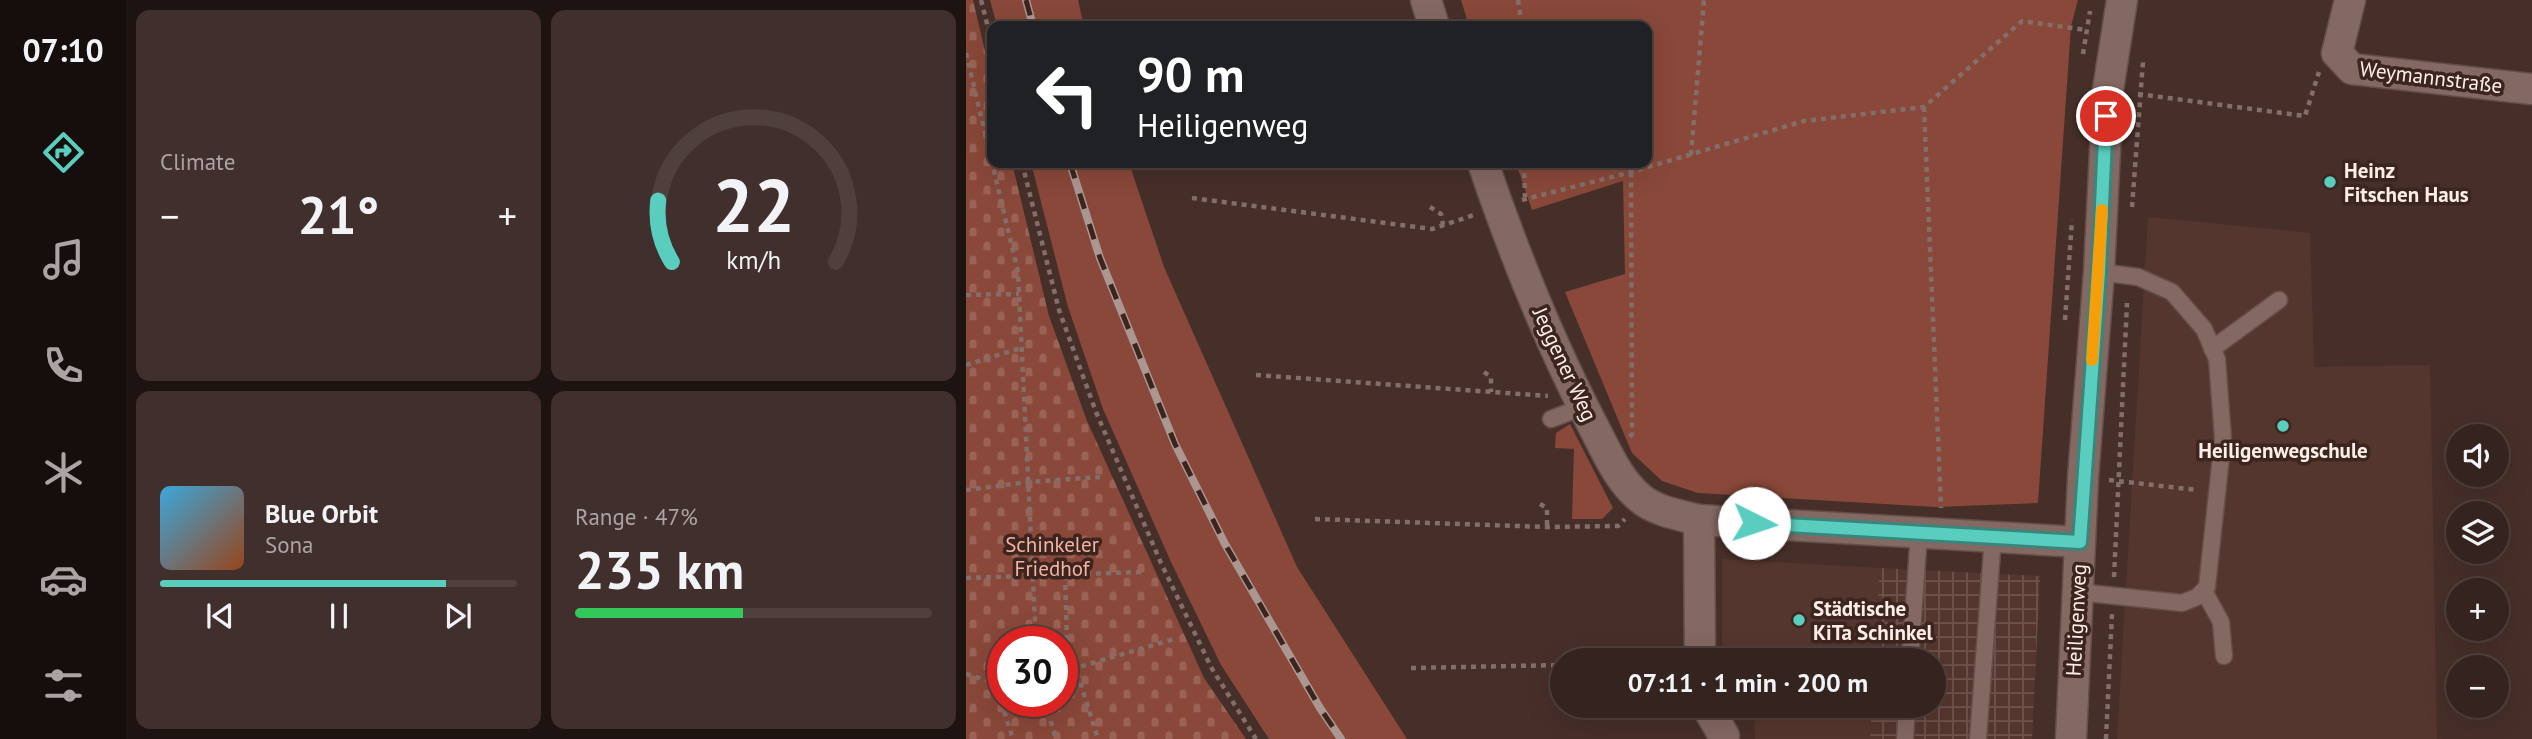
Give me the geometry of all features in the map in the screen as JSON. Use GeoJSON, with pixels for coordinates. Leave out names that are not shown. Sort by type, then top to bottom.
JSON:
{"type":"FeatureCollection","features":[{"type":"Feature","properties":{"kind":"street"},"geometry":{"type":"LineString","coordinates":[[1426,0],[1432,21]]}},
{"type":"Feature","properties":{"kind":"street","name":"Heiligenweg"},"geometry":{"type":"LineString","coordinates":[[2071,739],[2080,542],[2113,274],[2108,90],[2122,0]]}},
{"type":"Feature","properties":{"kind":"street"},"geometry":{"type":"LineString","coordinates":[[2337,53],[2350,0]]}},
{"type":"Feature","properties":{"kind":"street","name":"Weymannstraße"},"geometry":{"type":"LineString","coordinates":[[2337,53],[2352,69],[2532,89]]}},
{"type":"Feature","properties":{"kind":"street","name":"Jeggener Weg"},"geometry":{"type":"LineString","coordinates":[[1486,168],[1512,204],[1537,304],[1581,403],[1611,460],[1625,482],[1641,499],[1669,513],[1699,520],[2080,542]]}},
{"type":"Feature","properties":{"kind":"street"},"geometry":{"type":"LineString","coordinates":[[1699,520],[1700,648]]}},
{"type":"Feature","properties":{"kind":"street"},"geometry":{"type":"LineString","coordinates":[[1714,718],[1724,736]]}},
{"type":"Feature","properties":{"kind":"lane"},"geometry":{"type":"LineString","coordinates":[[2078,592],[2182,603],[2197,597],[2207,587],[2222,438],[2217,359],[2204,329],[2172,292],[2157,284],[2113,274]]}},
{"type":"Feature","properties":{"kind":"lane"},"geometry":{"type":"LineString","coordinates":[[2212,349],[2279,300]]}},
{"type":"Feature","properties":{"kind":"lane"},"geometry":{"type":"LineString","coordinates":[[1551,419],[1581,403]]}},
{"type":"Feature","properties":{"kind":"lane"},"geometry":{"type":"LineString","coordinates":[[1912,648],[1931,534]]}},
{"type":"Feature","properties":{"kind":"lane"},"geometry":{"type":"LineString","coordinates":[[1978,739],[1993,537]]}},
{"type":"Feature","properties":{"kind":"lane"},"geometry":{"type":"LineString","coordinates":[[2204,591],[2221,622],[2224,656]]}},
{"type":"Feature","properties":{"kind":"lane"},"geometry":{"type":"LineString","coordinates":[[1905,739],[1906,718]]}},
{"type":"Feature","properties":{"kind":"path"},"geometry":{"type":"LineString","coordinates":[[981,0],[987,23]]}},
{"type":"Feature","properties":{"kind":"path"},"geometry":{"type":"LineString","coordinates":[[1518,0],[1521,21]]}},
{"type":"Feature","properties":{"kind":"path"},"geometry":{"type":"LineString","coordinates":[[1691,155],[1704,0]]}},
{"type":"Feature","properties":{"kind":"path"},"geometry":{"type":"LineString","coordinates":[[1652,166],[1804,121],[1924,107],[2022,21],[2086,30]]}},
{"type":"Feature","properties":{"kind":"path"},"geometry":{"type":"LineString","coordinates":[[966,52],[987,141]]}},
{"type":"Feature","properties":{"kind":"path"},"geometry":{"type":"LineString","coordinates":[[2108,90],[2305,117],[2319,72],[2337,53]]}},
{"type":"Feature","properties":{"kind":"path"},"geometry":{"type":"LineString","coordinates":[[2132,220],[2143,58]]}},
{"type":"Feature","properties":{"kind":"path"},"geometry":{"type":"LineString","coordinates":[[1924,107],[1931,534]]}},
{"type":"Feature","properties":{"kind":"path"},"geometry":{"type":"LineString","coordinates":[[993,168],[1018,272],[1035,626]]}},
{"type":"Feature","properties":{"kind":"path"},"geometry":{"type":"LineString","coordinates":[[1023,168],[1059,310],[1096,412],[1161,563],[1211,667],[1256,739]]}},
{"type":"Feature","properties":{"kind":"path"},"geometry":{"type":"LineString","coordinates":[[1512,204],[1523,168]]}},
{"type":"Feature","properties":{"kind":"path"},"geometry":{"type":"LineString","coordinates":[[1192,198],[1432,229],[1645,168]]}},
{"type":"Feature","properties":{"kind":"path"},"geometry":{"type":"LineString","coordinates":[[1611,460],[1632,434],[1631,172]]}},
{"type":"Feature","properties":{"kind":"path"},"geometry":{"type":"LineString","coordinates":[[1430,208],[1441,214],[1443,225]]}},
{"type":"Feature","properties":{"kind":"path","name":"Heiligenweg"},"geometry":{"type":"LineString","coordinates":[[2106,739],[2119,480],[2113,274]]}},
{"type":"Feature","properties":{"kind":"path"},"geometry":{"type":"LineString","coordinates":[[966,295],[1019,294]]}},
{"type":"Feature","properties":{"kind":"path"},"geometry":{"type":"LineString","coordinates":[[966,365],[1021,348]]}},
{"type":"Feature","properties":{"kind":"path"},"geometry":{"type":"LineString","coordinates":[[1484,372],[1491,377],[1491,392]]}},
{"type":"Feature","properties":{"kind":"path"},"geometry":{"type":"LineString","coordinates":[[1256,375],[1491,392],[1581,403]]}},
{"type":"Feature","properties":{"kind":"path"},"geometry":{"type":"LineString","coordinates":[[966,490],[1100,477]]}},
{"type":"Feature","properties":{"kind":"path"},"geometry":{"type":"LineString","coordinates":[[2119,480],[2132,484],[2217,492]]}},
{"type":"Feature","properties":{"kind":"path"},"geometry":{"type":"LineString","coordinates":[[1315,519],[1546,527],[1618,526],[1641,499]]}},
{"type":"Feature","properties":{"kind":"path"},"geometry":{"type":"LineString","coordinates":[[1540,504],[1547,508],[1546,527]]}},
{"type":"Feature","properties":{"kind":"path"},"geometry":{"type":"LineString","coordinates":[[966,578],[1141,572]]}},
{"type":"Feature","properties":{"kind":"path"},"geometry":{"type":"LineString","coordinates":[[1065,575],[1067,626]]}},
{"type":"Feature","properties":{"kind":"path"},"geometry":{"type":"LineString","coordinates":[[1078,667],[1174,639]]}},
{"type":"Feature","properties":{"kind":"path"},"geometry":{"type":"LineString","coordinates":[[1411,668],[1550,665]]}},
{"type":"Feature","properties":{"kind":"path"},"geometry":{"type":"LineString","coordinates":[[966,674],[987,681]]}},
{"type":"Feature","properties":{"kind":"path"},"geometry":{"type":"LineString","coordinates":[[1078,674],[1098,739]]}},
{"type":"Feature","properties":{"kind":"path"},"geometry":{"type":"LineString","coordinates":[[1006,717],[1013,739]]}},
{"type":"Feature","properties":{"kind":"path"},"geometry":{"type":"LineString","coordinates":[[1049,717],[1056,739]]}},
{"type":"Feature","properties":{"kind":"shaded area","name":"Heiligenwegschule"},"geometry":{"type":"Polygon","coordinates":[[[2148,217],[2310,233],[2314,367],[2430,365],[2437,739],[2117,739],[2148,217]]]}},
{"type":"Feature","properties":{"kind":"shaded area","name":"Städtische KiTa Schinkel"},"geometry":{"type":"Polygon","coordinates":[[[1722,559],[1880,568],[1875,648],[1722,648],[1722,559]]]}},
{"type":"Feature","properties":{"kind":"shaded area"},"geometry":{"type":"Polygon","coordinates":[[[1880,568],[2040,576],[2032,739],[1870,739],[1871,718],[1946,718],[1946,648],[1875,648],[1880,568]]]}},
{"type":"Feature","properties":{"kind":"shaded area","name":"Städtische KiTa Schinkel"},"geometry":{"type":"Polygon","coordinates":[[[1754,718],[1871,718],[1870,739],[1755,739],[1754,718]]]}},
{"type":"Feature","properties":{"kind":"green space","name":"Schinkeler Friedhof"},"geometry":{"type":"Polygon","coordinates":[[[966,0],[973,0],[987,60],[987,168],[1013,168],[1049,316],[1087,421],[1204,678],[1246,739],[966,739],[966,0]]]}},
{"type":"Feature","properties":{"kind":"green space"},"geometry":{"type":"Polygon","coordinates":[[[990,0],[1078,0],[1083,21],[996,21],[990,0]]]}},
{"type":"Feature","properties":{"kind":"green space"},"geometry":{"type":"Polygon","coordinates":[[[1461,0],[2078,0],[2071,26],[2038,503],[1935,507],[1698,493],[1662,481],[1632,453],[1565,292],[1625,274],[1623,181],[1532,210],[1518,168],[1652,168],[1652,21],[1467,21],[1461,0]]]}},
{"type":"Feature","properties":{"kind":"green space"},"geometry":{"type":"Polygon","coordinates":[[[1032,168],[1131,168],[1164,267],[1297,567],[1407,739],[1269,739],[1221,665],[1171,562],[1103,409],[1068,307],[1032,168]]]}},
{"type":"Feature","properties":{"kind":"green space"},"geometry":{"type":"Polygon","coordinates":[[[1570,424],[1613,508],[1602,519],[1572,519],[1574,449],[1555,448],[1556,433],[1570,424]]]}},
{"type":"Feature","properties":{"kind":"railway"},"geometry":{"type":"LineString","coordinates":[[1026,0],[1032,21]]}},
{"type":"Feature","properties":{"kind":"railway"},"geometry":{"type":"LineString","coordinates":[[1072,168],[1100,258],[1175,444],[1225,544],[1320,708],[1341,739]]}},
{"type":"Feature","properties":{"kind":"slow traffic"},"geometry":{"type":"LineString","coordinates":[[2092,360],[2102,210]]}},
{"type":"Feature","properties":{"kind":"place","name":"Heinz Fitschen Haus"},"geometry":{"type":"Point","coordinates":[2330,182]}},
{"type":"Feature","properties":{"kind":"place","name":"Heiligenwegschule"},"geometry":{"type":"Point","coordinates":[2283,426]}},
{"type":"Feature","properties":{"kind":"place","name":"Städtische KiTa Schinkel"},"geometry":{"type":"Point","coordinates":[1799,620]}},
{"type":"Feature","properties":{"kind":"route"},"geometry":{"type":"LineString","coordinates":[[1754,523],[2080,542],[2099,272],[2106,116]]}}]}
